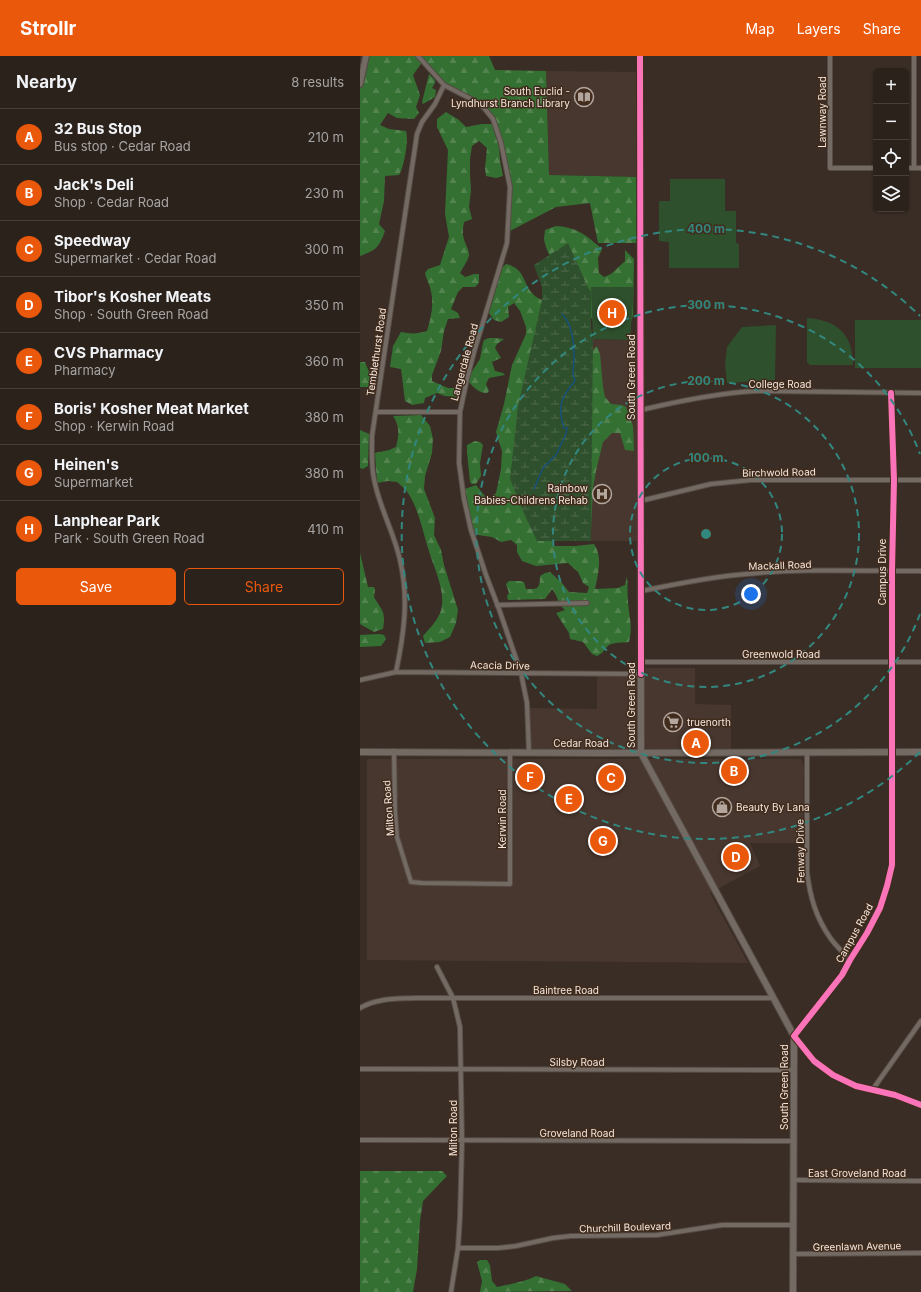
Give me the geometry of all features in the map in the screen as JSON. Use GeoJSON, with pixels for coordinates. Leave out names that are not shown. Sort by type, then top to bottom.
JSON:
{"type":"FeatureCollection","features":[{"type":"Feature","properties":{"kind":"main road","name":"South Green Road"},"geometry":{"type":"LineString","coordinates":[[640,56],[641,753],[794,1036],[793,1292]]}},
{"type":"Feature","properties":{"kind":"main road","name":"Cedar Road"},"geometry":{"type":"LineString","coordinates":[[360,752],[921,752]]}},
{"type":"Feature","properties":{"kind":"street"},"geometry":{"type":"LineString","coordinates":[[360,84],[366,56]]}},
{"type":"Feature","properties":{"kind":"street","name":"Langerdale Road"},"geometry":{"type":"LineString","coordinates":[[418,56],[444,85],[473,100],[484,108],[493,118],[501,142],[510,187],[507,243],[474,352],[460,412],[459,463],[464,499],[471,530],[521,673],[527,703],[529,753]]}},
{"type":"Feature","properties":{"kind":"street","name":"Lawnway Road"},"geometry":{"type":"LineString","coordinates":[[830,56],[830,168],[873,168]]}},
{"type":"Feature","properties":{"kind":"street"},"geometry":{"type":"LineString","coordinates":[[914,56],[914,168]]}},
{"type":"Feature","properties":{"kind":"street","name":"Temblethurst Road"},"geometry":{"type":"LineString","coordinates":[[396,672],[405,623],[405,591],[397,548],[380,502],[374,478],[372,467],[372,436],[417,134],[422,122],[435,104],[444,85]]}},
{"type":"Feature","properties":{"kind":"street"},"geometry":{"type":"LineString","coordinates":[[909,168],[921,168]]}},
{"type":"Feature","properties":{"kind":"street","name":"College Road"},"geometry":{"type":"LineString","coordinates":[[641,410],[702,396],[730,392],[921,392]]}},
{"type":"Feature","properties":{"kind":"street","name":"Campus Drive"},"geometry":{"type":"LineString","coordinates":[[891,392],[894,480],[892,571],[892,752]]}},
{"type":"Feature","properties":{"kind":"street"},"geometry":{"type":"LineString","coordinates":[[376,412],[460,412]]}},
{"type":"Feature","properties":{"kind":"street","name":"Birchwold Road"},"geometry":{"type":"LineString","coordinates":[[640,501],[711,484],[751,480],[921,480]]}},
{"type":"Feature","properties":{"kind":"street","name":"Mackall Road"},"geometry":{"type":"LineString","coordinates":[[641,592],[702,579],[736,574],[781,572],[921,571]]}},
{"type":"Feature","properties":{"kind":"street"},"geometry":{"type":"LineString","coordinates":[[497,605],[587,603]]}},
{"type":"Feature","properties":{"kind":"street","name":"Greenwold Road"},"geometry":{"type":"LineString","coordinates":[[641,662],[921,662]]}},
{"type":"Feature","properties":{"kind":"street","name":"Acacia Drive"},"geometry":{"type":"LineString","coordinates":[[360,680],[396,672],[641,674]]}},
{"type":"Feature","properties":{"kind":"street","name":"Milton Road"},"geometry":{"type":"LineString","coordinates":[[394,752],[394,810],[397,837],[411,882],[510,884]]}},
{"type":"Feature","properties":{"kind":"street","name":"Campus Road"},"geometry":{"type":"LineString","coordinates":[[794,1036],[842,975],[880,908],[892,865],[892,752]]}},
{"type":"Feature","properties":{"kind":"street","name":"Kerwin Road"},"geometry":{"type":"LineString","coordinates":[[510,753],[510,884]]}},
{"type":"Feature","properties":{"kind":"street","name":"Fenway Drive"},"geometry":{"type":"LineString","coordinates":[[807,753],[807,872],[809,892],[815,909],[831,939],[850,960]]}},
{"type":"Feature","properties":{"kind":"street","name":"Milton Road"},"geometry":{"type":"LineString","coordinates":[[438,967],[453,998],[460,1028],[462,1141],[460,1217],[458,1248],[451,1292]]}},
{"type":"Feature","properties":{"kind":"street","name":"Baintree Road"},"geometry":{"type":"LineString","coordinates":[[360,1008],[369,1003],[387,999],[773,998]]}},
{"type":"Feature","properties":{"kind":"street"},"geometry":{"type":"LineString","coordinates":[[872,1089],[921,1021]]}},
{"type":"Feature","properties":{"kind":"street"},"geometry":{"type":"LineString","coordinates":[[794,1036],[814,1061],[833,1075],[856,1086],[895,1095],[921,1105]]}},
{"type":"Feature","properties":{"kind":"street","name":"Silsby Road"},"geometry":{"type":"LineString","coordinates":[[360,1069],[794,1070]]}},
{"type":"Feature","properties":{"kind":"street","name":"Groveland Road"},"geometry":{"type":"LineString","coordinates":[[360,1140],[794,1141]]}},
{"type":"Feature","properties":{"kind":"street","name":"East Groveland Road"},"geometry":{"type":"LineString","coordinates":[[794,1180],[921,1181]]}},
{"type":"Feature","properties":{"kind":"street","name":"Churchill Boulevard"},"geometry":{"type":"LineString","coordinates":[[458,1248],[498,1248],[571,1236],[657,1235],[722,1225],[793,1225]]}},
{"type":"Feature","properties":{"kind":"street","name":"Greenlawn Avenue"},"geometry":{"type":"LineString","coordinates":[[793,1254],[921,1253]]}},
{"type":"Feature","properties":{"kind":"shaded area"},"geometry":{"type":"Polygon","coordinates":[[[546,71],[640,72],[639,177],[549,175],[546,71]]]}},
{"type":"Feature","properties":{"kind":"shaded area"},"geometry":{"type":"Polygon","coordinates":[[[640,330],[640,541],[591,541],[593,339],[630,340],[640,330]]]}},
{"type":"Feature","properties":{"kind":"shaded area"},"geometry":{"type":"Polygon","coordinates":[[[641,668],[695,668],[695,704],[731,705],[731,753],[529,753],[527,708],[597,709],[597,673],[641,674],[641,668]]]}},
{"type":"Feature","properties":{"kind":"shaded area"},"geometry":{"type":"Polygon","coordinates":[[[367,759],[799,759],[802,760],[804,767],[803,843],[750,843],[760,866],[710,893],[748,963],[367,960],[367,759]]]}},
{"type":"Feature","properties":{"kind":"green space"},"geometry":{"type":"Polygon","coordinates":[[[366,56],[489,56],[495,70],[546,71],[549,175],[639,177],[640,243],[598,243],[590,203],[556,207],[508,232],[510,187],[493,119],[484,108],[444,85],[423,61],[413,75],[420,95],[416,107],[419,113],[414,119],[397,118],[388,113],[380,125],[389,129],[406,131],[406,153],[399,175],[385,176],[384,201],[379,224],[385,231],[383,236],[374,250],[360,256],[360,84],[366,56]]]}},
{"type":"Feature","properties":{"kind":"green space"},"geometry":{"type":"Polygon","coordinates":[[[429,74],[435,80],[432,88],[436,90],[435,97],[423,104],[422,102],[429,74]]]}},
{"type":"Feature","properties":{"kind":"green space"},"geometry":{"type":"Polygon","coordinates":[[[446,112],[459,120],[466,127],[492,124],[499,147],[503,176],[496,178],[486,176],[485,168],[487,148],[479,141],[472,146],[470,159],[471,190],[469,207],[472,219],[464,222],[463,230],[463,237],[469,255],[467,262],[460,273],[465,277],[479,274],[479,283],[475,287],[463,287],[458,292],[451,309],[458,313],[460,318],[448,319],[444,331],[441,351],[432,375],[432,381],[448,388],[461,388],[459,397],[445,396],[437,393],[425,398],[424,403],[412,405],[405,401],[401,369],[390,367],[393,346],[401,332],[421,333],[427,331],[431,316],[432,296],[425,273],[428,269],[440,265],[449,237],[445,214],[448,150],[437,127],[437,119],[446,112]]]}},
{"type":"Feature","properties":{"kind":"green space"},"geometry":{"type":"Polygon","coordinates":[[[670,179],[725,179],[725,211],[736,211],[736,243],[739,244],[739,268],[669,268],[669,242],[659,241],[659,201],[670,201],[670,179]]]}},
{"type":"Feature","properties":{"kind":"green space"},"geometry":{"type":"Polygon","coordinates":[[[556,226],[576,230],[602,249],[598,258],[599,273],[604,277],[611,274],[625,261],[625,250],[634,259],[633,316],[628,328],[588,317],[556,268],[546,248],[544,239],[545,230],[556,226]]]}},
{"type":"Feature","properties":{"kind":"green space"},"geometry":{"type":"Polygon","coordinates":[[[568,243],[591,292],[591,327],[593,339],[591,541],[537,541],[510,479],[518,406],[542,300],[542,287],[534,265],[568,243]]]}},
{"type":"Feature","properties":{"kind":"green space"},"geometry":{"type":"Polygon","coordinates":[[[506,264],[517,269],[530,290],[535,296],[542,300],[543,522],[554,546],[594,544],[597,549],[599,560],[595,589],[618,588],[625,585],[627,576],[631,626],[629,642],[609,645],[597,656],[592,654],[583,642],[570,639],[569,633],[556,613],[565,610],[560,605],[552,589],[545,599],[508,600],[507,596],[509,593],[506,584],[509,581],[524,582],[526,589],[535,589],[539,584],[540,576],[550,572],[569,592],[587,593],[589,587],[583,583],[578,572],[568,563],[536,566],[522,561],[517,552],[517,545],[511,540],[501,542],[492,537],[478,535],[473,531],[465,489],[476,485],[488,500],[496,493],[501,469],[502,451],[496,432],[504,404],[512,365],[526,334],[526,327],[520,311],[514,303],[508,307],[509,317],[501,322],[494,320],[489,313],[502,268],[506,264]]]}},
{"type":"Feature","properties":{"kind":"green space"},"geometry":{"type":"Polygon","coordinates":[[[591,287],[634,287],[630,340],[593,339],[591,287]]]}},
{"type":"Feature","properties":{"kind":"green space"},"geometry":{"type":"Polygon","coordinates":[[[807,318],[827,322],[841,331],[850,345],[853,365],[810,365],[807,362],[807,318]]]}},
{"type":"Feature","properties":{"kind":"green space"},"geometry":{"type":"Polygon","coordinates":[[[855,320],[921,320],[921,368],[855,368],[855,320]]]}},
{"type":"Feature","properties":{"kind":"green space"},"geometry":{"type":"Polygon","coordinates":[[[776,325],[775,380],[727,383],[725,365],[727,347],[742,327],[776,325]]]}},
{"type":"Feature","properties":{"kind":"green space"},"geometry":{"type":"Polygon","coordinates":[[[489,338],[504,339],[497,344],[495,348],[501,358],[492,362],[495,371],[505,375],[489,378],[486,384],[489,391],[487,393],[477,390],[469,382],[471,373],[480,359],[484,340],[489,338]]]}},
{"type":"Feature","properties":{"kind":"green space"},"geometry":{"type":"Polygon","coordinates":[[[597,346],[600,354],[605,397],[611,404],[626,407],[633,426],[634,451],[625,450],[620,433],[612,433],[603,442],[593,488],[591,531],[587,356],[597,346]]]}},
{"type":"Feature","properties":{"kind":"green space"},"geometry":{"type":"Polygon","coordinates":[[[360,362],[365,362],[371,377],[369,387],[360,387],[360,362]]]}},
{"type":"Feature","properties":{"kind":"green space"},"geometry":{"type":"Polygon","coordinates":[[[421,415],[430,426],[433,439],[432,453],[425,476],[424,489],[435,518],[434,535],[441,550],[444,565],[458,610],[456,623],[450,637],[440,642],[425,643],[423,636],[440,614],[442,598],[440,584],[412,499],[406,490],[397,482],[388,481],[377,483],[375,453],[396,447],[398,431],[397,423],[393,416],[421,415]]]}},
{"type":"Feature","properties":{"kind":"green space"},"geometry":{"type":"Polygon","coordinates":[[[360,430],[369,434],[368,466],[363,469],[360,468],[360,430]]]}},
{"type":"Feature","properties":{"kind":"green space"},"geometry":{"type":"Polygon","coordinates":[[[475,441],[480,442],[483,445],[480,463],[481,476],[476,484],[472,484],[470,482],[467,445],[475,441]]]}},
{"type":"Feature","properties":{"kind":"green space"},"geometry":{"type":"Polygon","coordinates":[[[360,553],[368,587],[374,587],[374,597],[384,615],[383,629],[374,632],[360,624],[360,553]]]}},
{"type":"Feature","properties":{"kind":"green space"},"geometry":{"type":"Polygon","coordinates":[[[360,635],[384,635],[386,639],[381,646],[360,647],[360,635]]]}},
{"type":"Feature","properties":{"kind":"green space"},"geometry":{"type":"Polygon","coordinates":[[[360,1171],[442,1171],[447,1176],[423,1201],[420,1221],[417,1269],[413,1292],[360,1292],[360,1171]]]}},
{"type":"Feature","properties":{"kind":"green space"},"geometry":{"type":"Polygon","coordinates":[[[480,1260],[487,1260],[490,1265],[492,1281],[497,1287],[536,1276],[565,1284],[572,1291],[480,1292],[482,1281],[477,1262],[480,1260]]]}},
{"type":"Feature","properties":{"kind":"waterway"},"geometry":{"type":"LineString","coordinates":[[534,489],[543,468],[556,455],[566,434],[567,428],[564,428],[561,408],[566,392],[575,381],[573,372],[574,353],[571,329],[566,318],[562,314]]}},
{"type":"Feature","properties":{"kind":"cycle path"},"geometry":{"type":"LineString","coordinates":[[640,56],[641,674]]}},
{"type":"Feature","properties":{"kind":"cycle path"},"geometry":{"type":"LineString","coordinates":[[891,393],[894,480],[892,571],[892,865],[880,908],[867,933],[842,975],[794,1036],[814,1061],[833,1075],[856,1086],[895,1095],[921,1105]]}},
{"type":"Feature","properties":{"kind":"place","name":"South Euclid - Lyndhurst Branch Library"},"geometry":{"type":"Point","coordinates":[584,97]}},
{"type":"Feature","properties":{"kind":"place","name":"Lanphear Park"},"geometry":{"type":"Point","coordinates":[612,313]}},
{"type":"Feature","properties":{"kind":"place","name":"Rainbow Babies-Childrens Rehab"},"geometry":{"type":"Point","coordinates":[602,494]}},
{"type":"Feature","properties":{"kind":"place","name":"truenorth"},"geometry":{"type":"Point","coordinates":[673,722]}},
{"type":"Feature","properties":{"kind":"place","name":"32 Bus Stop"},"geometry":{"type":"Point","coordinates":[696,743]}},
{"type":"Feature","properties":{"kind":"place","name":"Jack's Deli"},"geometry":{"type":"Point","coordinates":[734,771]}},
{"type":"Feature","properties":{"kind":"place","name":"Boris' Kosher Meat Market"},"geometry":{"type":"Point","coordinates":[530,777]}},
{"type":"Feature","properties":{"kind":"place","name":"Speedway"},"geometry":{"type":"Point","coordinates":[611,778]}},
{"type":"Feature","properties":{"kind":"place","name":"CVS Pharmacy"},"geometry":{"type":"Point","coordinates":[569,799]}},
{"type":"Feature","properties":{"kind":"place","name":"Beauty By Lana"},"geometry":{"type":"Point","coordinates":[722,807]}},
{"type":"Feature","properties":{"kind":"place","name":"Heinen's"},"geometry":{"type":"Point","coordinates":[603,841]}},
{"type":"Feature","properties":{"kind":"place","name":"Tibor's Kosher Meats"},"geometry":{"type":"Point","coordinates":[736,857]}}]}
